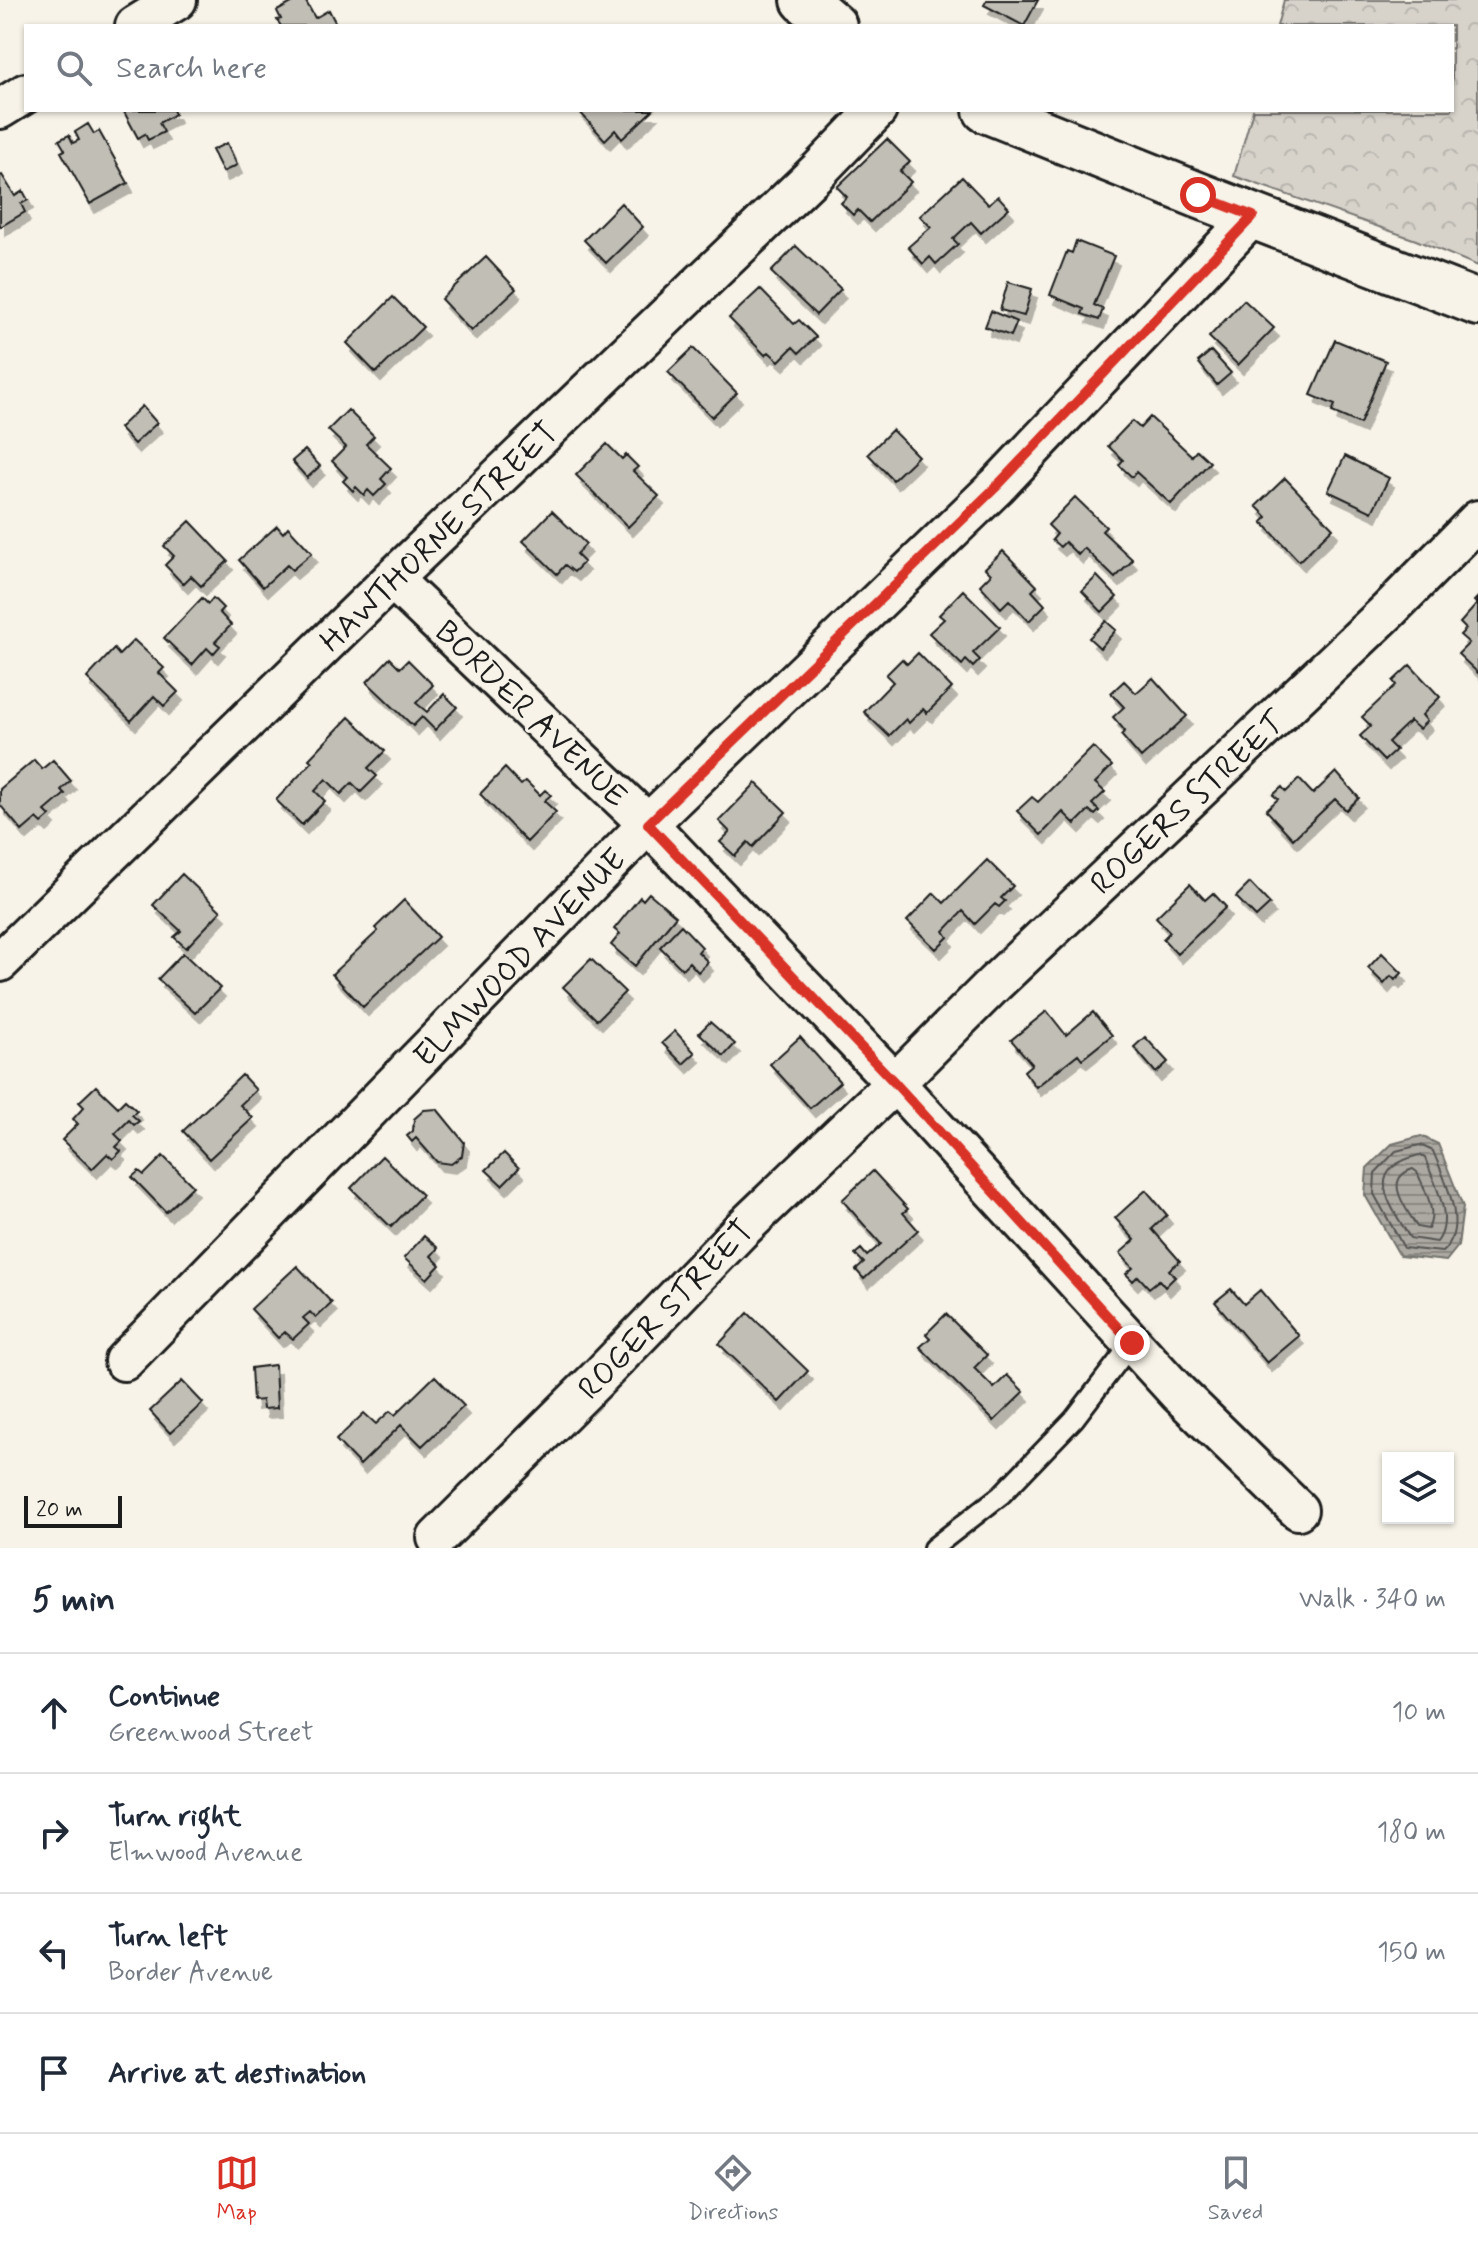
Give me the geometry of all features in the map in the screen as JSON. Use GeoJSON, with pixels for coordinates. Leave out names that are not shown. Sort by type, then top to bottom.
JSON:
{"type":"FeatureCollection","features":[{"type":"Feature","properties":{"kind":"street"},"geometry":{"type":"LineString","coordinates":[[138,24],[177,0]]}},
{"type":"Feature","properties":{"kind":"street"},"geometry":{"type":"LineString","coordinates":[[804,0],[832,24]]}},
{"type":"Feature","properties":{"kind":"street"},"geometry":{"type":"LineString","coordinates":[[0,109],[24,94]]}},
{"type":"Feature","properties":{"kind":"street","name":"HAWTHORNE STREET"},"geometry":{"type":"LineString","coordinates":[[0,962],[392,579],[819,170],[875,112]]}},
{"type":"Feature","properties":{"kind":"street"},"geometry":{"type":"LineString","coordinates":[[991,112],[1478,303]]}},
{"type":"Feature","properties":{"kind":"street","name":"ELMWOOD AVENUE"},"geometry":{"type":"LineString","coordinates":[[124,1361],[648,824],[997,486],[1253,216]]}},
{"type":"Feature","properties":{"kind":"street","name":"ROGERS STREET"},"geometry":{"type":"LineString","coordinates":[[895,1083],[994,984],[1389,610],[1478,520]]}},
{"type":"Feature","properties":{"kind":"street","name":"BORDER AVENUE"},"geometry":{"type":"LineString","coordinates":[[392,579],[648,824],[895,1083],[1178,1393],[1298,1510]]}},
{"type":"Feature","properties":{"kind":"street","name":"ROGER STREET"},"geometry":{"type":"LineString","coordinates":[[437,1538],[740,1231],[895,1083]]}},
{"type":"Feature","properties":{"kind":"lane"},"geometry":{"type":"LineString","coordinates":[[933,1548],[1001,1495],[1074,1419],[1132,1343]]}},
{"type":"Feature","properties":{"kind":"green space"},"geometry":{"type":"Polygon","coordinates":[[[1284,0],[1478,0],[1478,266],[1416,240],[1234,176],[1252,112],[1454,112],[1454,24],[1278,24],[1284,0]]]}},
{"type":"Feature","properties":{"kind":"water"},"geometry":{"type":"Polygon","coordinates":[[[1421,1136],[1438,1144],[1463,1207],[1458,1246],[1446,1261],[1400,1256],[1365,1195],[1367,1168],[1392,1144],[1421,1136]]]}},
{"type":"Feature","properties":{"kind":"building"},"geometry":{"type":"Polygon","coordinates":[[[297,0],[305,0],[315,18],[329,10],[336,24],[280,24],[277,11],[297,0]]]}},
{"type":"Feature","properties":{"kind":"building"},"geometry":{"type":"Polygon","coordinates":[[[987,0],[1038,0],[1025,24],[984,5],[987,0]]]}},
{"type":"Feature","properties":{"kind":"building"},"geometry":{"type":"Polygon","coordinates":[[[124,112],[174,112],[159,123],[164,132],[148,140],[145,134],[138,138],[124,112]]]}},
{"type":"Feature","properties":{"kind":"building"},"geometry":{"type":"Polygon","coordinates":[[[580,112],[651,112],[622,139],[615,130],[605,140],[580,112]]]}},
{"type":"Feature","properties":{"kind":"building"},"geometry":{"type":"Polygon","coordinates":[[[88,124],[94,134],[99,131],[128,183],[90,204],[61,152],[65,150],[59,140],[69,135],[73,143],[79,140],[75,132],[88,124]]]}},
{"type":"Feature","properties":{"kind":"building"},"geometry":{"type":"Polygon","coordinates":[[[887,139],[910,162],[900,171],[911,182],[870,222],[858,210],[853,215],[841,203],[847,197],[837,187],[887,139]]]}},
{"type":"Feature","properties":{"kind":"building"},"geometry":{"type":"Polygon","coordinates":[[[227,143],[237,165],[223,172],[212,150],[227,143]]]}},
{"type":"Feature","properties":{"kind":"building"},"geometry":{"type":"Polygon","coordinates":[[[0,176],[15,196],[23,191],[28,200],[21,204],[25,212],[0,227],[0,176]]]}},
{"type":"Feature","properties":{"kind":"building"},"geometry":{"type":"Polygon","coordinates":[[[962,177],[988,204],[998,196],[1009,208],[981,233],[971,222],[953,239],[958,244],[936,264],[930,257],[923,264],[908,247],[931,227],[920,216],[962,177]]]}},
{"type":"Feature","properties":{"kind":"building"},"geometry":{"type":"Polygon","coordinates":[[[621,203],[643,227],[606,263],[584,240],[621,203]]]}},
{"type":"Feature","properties":{"kind":"building"},"geometry":{"type":"Polygon","coordinates":[[[1076,241],[1114,256],[1094,305],[1103,309],[1099,320],[1082,314],[1084,309],[1050,295],[1067,251],[1072,253],[1076,241]]]}},
{"type":"Feature","properties":{"kind":"building"},"geometry":{"type":"Polygon","coordinates":[[[796,246],[841,289],[816,315],[771,272],[796,246]]]}},
{"type":"Feature","properties":{"kind":"building"},"geometry":{"type":"Polygon","coordinates":[[[486,257],[516,289],[471,331],[441,299],[486,257]]]}},
{"type":"Feature","properties":{"kind":"building"},"geometry":{"type":"Polygon","coordinates":[[[1008,282],[1032,289],[1024,316],[1000,310],[1008,282]]]}},
{"type":"Feature","properties":{"kind":"building"},"geometry":{"type":"Polygon","coordinates":[[[760,289],[794,324],[799,320],[816,337],[799,353],[793,347],[779,361],[769,352],[765,355],[729,318],[760,289]]]}},
{"type":"Feature","properties":{"kind":"building"},"geometry":{"type":"Polygon","coordinates":[[[393,297],[423,327],[376,373],[347,343],[393,297]]]}},
{"type":"Feature","properties":{"kind":"building"},"geometry":{"type":"Polygon","coordinates":[[[1244,300],[1274,328],[1238,365],[1209,337],[1244,300]]]}},
{"type":"Feature","properties":{"kind":"building"},"geometry":{"type":"Polygon","coordinates":[[[991,311],[1017,322],[1011,336],[985,327],[991,311]]]}},
{"type":"Feature","properties":{"kind":"building"},"geometry":{"type":"Polygon","coordinates":[[[1335,340],[1386,361],[1360,424],[1332,412],[1335,405],[1311,395],[1335,340]]]}},
{"type":"Feature","properties":{"kind":"building"},"geometry":{"type":"Polygon","coordinates":[[[693,348],[737,393],[712,417],[668,372],[693,348]]]}},
{"type":"Feature","properties":{"kind":"building"},"geometry":{"type":"Polygon","coordinates":[[[1211,351],[1231,373],[1217,385],[1198,362],[1211,351]]]}},
{"type":"Feature","properties":{"kind":"building"},"geometry":{"type":"Polygon","coordinates":[[[142,406],[157,423],[134,444],[119,428],[142,406]]]}},
{"type":"Feature","properties":{"kind":"building"},"geometry":{"type":"Polygon","coordinates":[[[348,410],[374,436],[366,444],[391,468],[381,479],[386,484],[374,496],[368,490],[364,495],[356,487],[353,491],[343,481],[347,477],[332,461],[346,447],[328,430],[348,410]]]}},
{"type":"Feature","properties":{"kind":"building"},"geometry":{"type":"Polygon","coordinates":[[[1150,417],[1192,456],[1197,450],[1210,462],[1171,504],[1136,472],[1132,477],[1119,465],[1123,460],[1108,446],[1132,421],[1140,428],[1150,417]]]}},
{"type":"Feature","properties":{"kind":"building"},"geometry":{"type":"Polygon","coordinates":[[[892,430],[918,456],[893,480],[868,454],[892,430]]]}},
{"type":"Feature","properties":{"kind":"building"},"geometry":{"type":"Polygon","coordinates":[[[607,444],[622,459],[626,455],[638,467],[633,471],[659,496],[628,527],[576,475],[607,444]]]}},
{"type":"Feature","properties":{"kind":"building"},"geometry":{"type":"Polygon","coordinates":[[[305,450],[320,466],[307,478],[292,461],[305,450]]]}},
{"type":"Feature","properties":{"kind":"building"},"geometry":{"type":"Polygon","coordinates":[[[1345,456],[1389,478],[1372,512],[1328,491],[1345,456]]]}},
{"type":"Feature","properties":{"kind":"building"},"geometry":{"type":"Polygon","coordinates":[[[1285,478],[1333,528],[1299,561],[1262,522],[1267,517],[1256,506],[1285,478]]]}},
{"type":"Feature","properties":{"kind":"building"},"geometry":{"type":"Polygon","coordinates":[[[1075,497],[1106,527],[1102,531],[1133,560],[1115,578],[1084,548],[1078,555],[1065,542],[1060,547],[1052,540],[1057,534],[1048,525],[1075,497]]]}},
{"type":"Feature","properties":{"kind":"building"},"geometry":{"type":"Polygon","coordinates":[[[552,511],[586,544],[576,554],[584,562],[574,572],[565,565],[557,574],[523,541],[552,511]]]}},
{"type":"Feature","properties":{"kind":"building"},"geometry":{"type":"Polygon","coordinates":[[[190,521],[228,561],[201,586],[191,576],[183,584],[165,565],[174,556],[164,546],[190,521]]]}},
{"type":"Feature","properties":{"kind":"building"},"geometry":{"type":"Polygon","coordinates":[[[277,526],[283,533],[288,527],[312,553],[292,570],[287,565],[263,587],[239,560],[277,526]]]}},
{"type":"Feature","properties":{"kind":"building"},"geometry":{"type":"Polygon","coordinates":[[[1003,551],[1037,586],[1032,591],[1045,605],[1029,621],[1009,600],[1001,608],[980,585],[991,574],[985,568],[1003,551]]]}},
{"type":"Feature","properties":{"kind":"building"},"geometry":{"type":"Polygon","coordinates":[[[1097,576],[1117,597],[1102,612],[1082,591],[1097,576]]]}},
{"type":"Feature","properties":{"kind":"building"},"geometry":{"type":"Polygon","coordinates":[[[963,590],[1000,627],[973,653],[980,660],[973,667],[966,660],[962,665],[929,633],[944,619],[939,615],[963,590]]]}},
{"type":"Feature","properties":{"kind":"building"},"geometry":{"type":"Polygon","coordinates":[[[1478,597],[1478,673],[1458,654],[1469,643],[1460,635],[1466,629],[1460,623],[1477,604],[1474,601],[1478,597]]]}},
{"type":"Feature","properties":{"kind":"building"},"geometry":{"type":"Polygon","coordinates":[[[202,598],[208,604],[213,598],[223,608],[219,612],[231,625],[215,642],[220,646],[213,654],[207,648],[192,665],[164,638],[202,598]]]}},
{"type":"Feature","properties":{"kind":"building"},"geometry":{"type":"Polygon","coordinates":[[[1106,621],[1116,630],[1100,648],[1089,638],[1106,621]]]}},
{"type":"Feature","properties":{"kind":"building"},"geometry":{"type":"Polygon","coordinates":[[[134,640],[164,668],[159,673],[178,692],[164,706],[154,696],[131,721],[87,678],[114,649],[119,655],[134,640]]]}},
{"type":"Feature","properties":{"kind":"building"},"geometry":{"type":"Polygon","coordinates":[[[918,653],[952,688],[927,713],[923,709],[909,723],[906,719],[889,736],[864,712],[893,682],[886,675],[902,659],[907,664],[918,653]]]}},
{"type":"Feature","properties":{"kind":"building"},"geometry":{"type":"Polygon","coordinates":[[[390,658],[400,668],[408,660],[433,685],[416,703],[427,712],[444,694],[457,707],[435,730],[422,717],[413,726],[367,682],[390,658]]]}},
{"type":"Feature","properties":{"kind":"building"},"geometry":{"type":"Polygon","coordinates":[[[1410,665],[1440,697],[1422,715],[1427,721],[1419,729],[1410,721],[1388,742],[1396,750],[1384,761],[1360,736],[1371,726],[1362,717],[1396,685],[1393,681],[1410,665]]]}},
{"type":"Feature","properties":{"kind":"building"},"geometry":{"type":"Polygon","coordinates":[[[1153,678],[1187,716],[1141,758],[1121,735],[1125,731],[1113,717],[1124,707],[1111,693],[1124,681],[1136,693],[1153,678]]]}},
{"type":"Feature","properties":{"kind":"building"},"geometry":{"type":"Polygon","coordinates":[[[349,717],[385,751],[368,768],[377,776],[361,792],[352,783],[341,794],[326,779],[315,791],[325,801],[302,825],[276,800],[349,717]]]}},
{"type":"Feature","properties":{"kind":"building"},"geometry":{"type":"Polygon","coordinates":[[[1093,747],[1112,766],[1095,783],[1105,792],[1092,804],[1099,811],[1095,815],[1089,810],[1075,824],[1063,812],[1041,835],[1017,811],[1032,797],[1038,802],[1093,747]]]}},
{"type":"Feature","properties":{"kind":"building"},"geometry":{"type":"Polygon","coordinates":[[[34,760],[42,769],[53,760],[71,781],[61,790],[65,794],[45,811],[50,816],[42,823],[37,818],[22,831],[0,805],[0,789],[34,760]]]}},
{"type":"Feature","properties":{"kind":"building"},"geometry":{"type":"Polygon","coordinates":[[[505,768],[521,785],[526,781],[540,795],[545,790],[551,795],[544,801],[556,812],[527,842],[480,794],[505,768]]]}},
{"type":"Feature","properties":{"kind":"building"},"geometry":{"type":"Polygon","coordinates":[[[1336,772],[1359,798],[1346,810],[1335,799],[1293,839],[1266,810],[1278,799],[1273,795],[1282,787],[1286,792],[1299,779],[1313,794],[1336,772]]]}},
{"type":"Feature","properties":{"kind":"building"},"geometry":{"type":"Polygon","coordinates":[[[756,783],[786,812],[753,847],[748,842],[735,856],[720,842],[730,832],[719,821],[756,783]]]}},
{"type":"Feature","properties":{"kind":"building"},"geometry":{"type":"Polygon","coordinates":[[[987,860],[1013,886],[1001,898],[1005,901],[999,907],[995,904],[975,924],[963,911],[944,931],[948,937],[936,949],[907,921],[934,893],[944,903],[987,860]]]}},
{"type":"Feature","properties":{"kind":"building"},"geometry":{"type":"Polygon","coordinates":[[[182,874],[221,911],[186,948],[174,937],[181,931],[153,905],[182,874]]]}},
{"type":"Feature","properties":{"kind":"building"},"geometry":{"type":"Polygon","coordinates":[[[1250,883],[1270,904],[1256,917],[1236,897],[1250,883]]]}},
{"type":"Feature","properties":{"kind":"building"},"geometry":{"type":"Polygon","coordinates":[[[1190,884],[1205,900],[1213,893],[1226,907],[1177,954],[1163,939],[1170,932],[1156,917],[1190,884]]]}},
{"type":"Feature","properties":{"kind":"building"},"geometry":{"type":"Polygon","coordinates":[[[649,893],[676,916],[635,966],[611,945],[620,934],[614,929],[640,897],[643,900],[649,893]]]}},
{"type":"Feature","properties":{"kind":"building"},"geometry":{"type":"Polygon","coordinates":[[[404,900],[438,937],[363,1007],[332,974],[378,931],[375,928],[404,900]]]}},
{"type":"Feature","properties":{"kind":"building"},"geometry":{"type":"Polygon","coordinates":[[[681,925],[702,947],[698,952],[708,962],[698,972],[689,962],[682,969],[660,947],[681,925]]]}},
{"type":"Feature","properties":{"kind":"building"},"geometry":{"type":"Polygon","coordinates":[[[183,953],[220,988],[195,1013],[158,979],[183,953]]]}},
{"type":"Feature","properties":{"kind":"building"},"geometry":{"type":"Polygon","coordinates":[[[1382,953],[1402,973],[1395,980],[1391,976],[1384,984],[1368,968],[1382,953]]]}},
{"type":"Feature","properties":{"kind":"building"},"geometry":{"type":"Polygon","coordinates":[[[591,959],[625,992],[597,1020],[563,987],[591,959]]]}},
{"type":"Feature","properties":{"kind":"building"},"geometry":{"type":"Polygon","coordinates":[[[1047,1011],[1066,1035],[1093,1012],[1112,1035],[1082,1059],[1078,1054],[1036,1087],[1024,1071],[1032,1064],[1011,1040],[1047,1011]]]}},
{"type":"Feature","properties":{"kind":"building"},"geometry":{"type":"Polygon","coordinates":[[[710,1022],[735,1044],[724,1056],[699,1033],[710,1022]]]}},
{"type":"Feature","properties":{"kind":"building"},"geometry":{"type":"Polygon","coordinates":[[[675,1031],[695,1053],[683,1064],[662,1043],[675,1031]]]}},
{"type":"Feature","properties":{"kind":"building"},"geometry":{"type":"Polygon","coordinates":[[[800,1037],[840,1082],[810,1108],[770,1064],[800,1037]]]}},
{"type":"Feature","properties":{"kind":"building"},"geometry":{"type":"Polygon","coordinates":[[[1145,1037],[1168,1062],[1156,1073],[1134,1047],[1145,1037]]]}},
{"type":"Feature","properties":{"kind":"building"},"geometry":{"type":"Polygon","coordinates":[[[242,1075],[256,1090],[240,1105],[253,1118],[209,1159],[183,1131],[242,1075]]]}},
{"type":"Feature","properties":{"kind":"building"},"geometry":{"type":"Polygon","coordinates":[[[96,1086],[118,1107],[125,1100],[137,1111],[132,1115],[139,1121],[134,1125],[129,1120],[115,1134],[122,1141],[116,1147],[121,1151],[113,1159],[107,1154],[92,1169],[62,1140],[78,1124],[73,1119],[84,1107],[79,1102],[96,1086]]]}},
{"type":"Feature","properties":{"kind":"building"},"geometry":{"type":"Polygon","coordinates":[[[437,1109],[464,1142],[462,1156],[451,1164],[437,1162],[416,1138],[412,1142],[407,1136],[413,1131],[414,1119],[424,1110],[437,1109]]]}},
{"type":"Feature","properties":{"kind":"building"},"geometry":{"type":"Polygon","coordinates":[[[504,1153],[519,1168],[502,1185],[486,1170],[504,1153]]]}},
{"type":"Feature","properties":{"kind":"building"},"geometry":{"type":"Polygon","coordinates":[[[163,1156],[193,1186],[166,1212],[132,1177],[139,1171],[144,1175],[163,1156]]]}},
{"type":"Feature","properties":{"kind":"building"},"geometry":{"type":"Polygon","coordinates":[[[382,1156],[422,1195],[391,1227],[351,1188],[382,1156]]]}},
{"type":"Feature","properties":{"kind":"building"},"geometry":{"type":"Polygon","coordinates":[[[873,1171],[908,1209],[903,1213],[918,1230],[864,1279],[856,1270],[864,1263],[855,1254],[861,1249],[867,1256],[881,1244],[842,1200],[873,1171]]]}},
{"type":"Feature","properties":{"kind":"building"},"geometry":{"type":"Polygon","coordinates":[[[1146,1190],[1167,1215],[1152,1229],[1180,1261],[1169,1270],[1175,1277],[1165,1287],[1159,1280],[1149,1288],[1138,1276],[1133,1281],[1126,1274],[1133,1268],[1120,1253],[1135,1240],[1115,1218],[1146,1190]]]}},
{"type":"Feature","properties":{"kind":"building"},"geometry":{"type":"Polygon","coordinates":[[[424,1236],[438,1248],[431,1256],[440,1265],[427,1279],[404,1258],[424,1236]]]}},
{"type":"Feature","properties":{"kind":"building"},"geometry":{"type":"Polygon","coordinates":[[[297,1266],[332,1303],[316,1318],[310,1312],[303,1318],[309,1324],[293,1339],[285,1332],[278,1338],[251,1309],[297,1266]]]}},
{"type":"Feature","properties":{"kind":"building"},"geometry":{"type":"Polygon","coordinates":[[[1231,1289],[1244,1304],[1260,1290],[1299,1336],[1267,1363],[1215,1302],[1231,1289]]]}},
{"type":"Feature","properties":{"kind":"building"},"geometry":{"type":"Polygon","coordinates":[[[748,1313],[808,1371],[779,1402],[719,1344],[748,1313]]]}},
{"type":"Feature","properties":{"kind":"building"},"geometry":{"type":"Polygon","coordinates":[[[946,1314],[987,1355],[974,1368],[994,1388],[1007,1375],[1024,1392],[994,1421],[920,1347],[930,1338],[926,1334],[946,1314]]]}},
{"type":"Feature","properties":{"kind":"building"},"geometry":{"type":"Polygon","coordinates":[[[275,1365],[277,1408],[263,1409],[262,1400],[253,1401],[251,1368],[275,1365]]]}},
{"type":"Feature","properties":{"kind":"building"},"geometry":{"type":"Polygon","coordinates":[[[435,1376],[464,1406],[422,1446],[401,1425],[360,1465],[336,1440],[364,1413],[376,1424],[390,1411],[395,1415],[435,1376]]]}},
{"type":"Feature","properties":{"kind":"building"},"geometry":{"type":"Polygon","coordinates":[[[182,1381],[203,1403],[170,1433],[150,1411],[182,1381]]]}},
{"type":"Feature","properties":{"kind":"route"},"geometry":{"type":"LineString","coordinates":[[1132,1343],[895,1083],[648,824],[997,486],[1253,216],[1198,195]]}}]}
